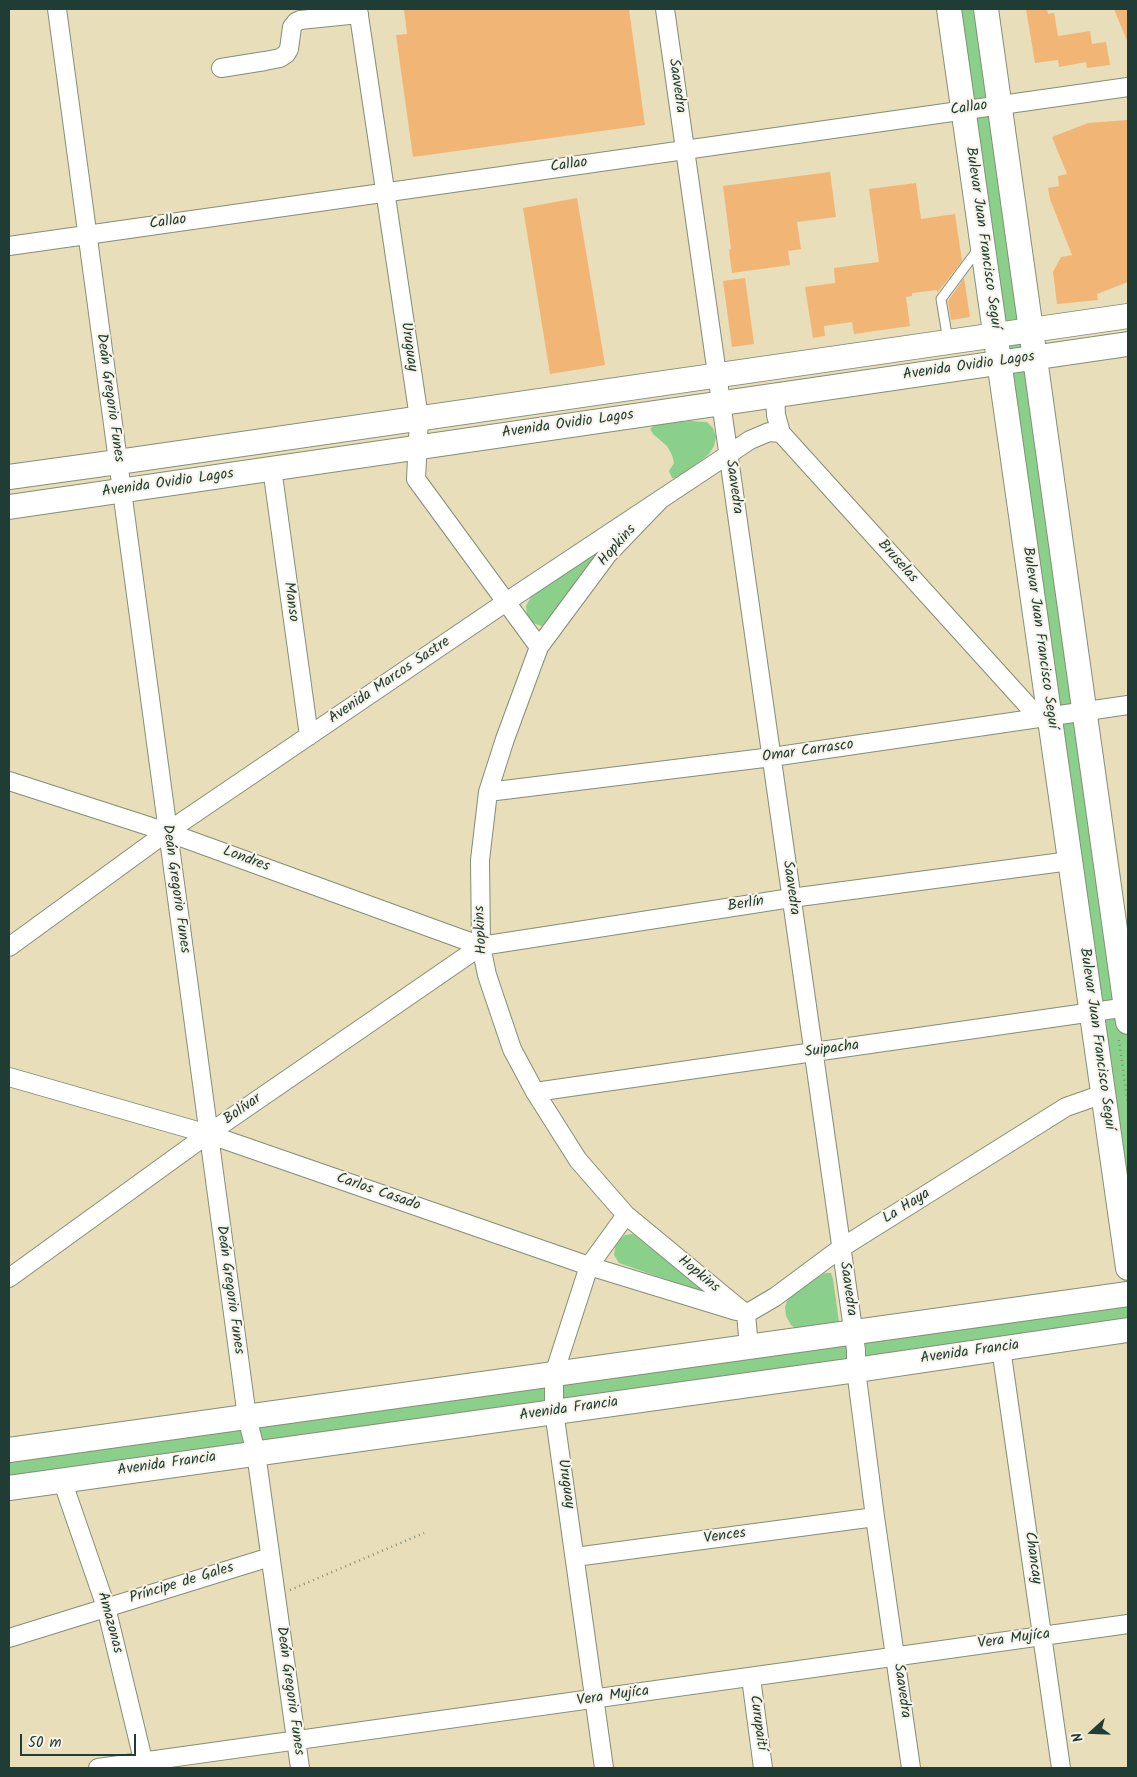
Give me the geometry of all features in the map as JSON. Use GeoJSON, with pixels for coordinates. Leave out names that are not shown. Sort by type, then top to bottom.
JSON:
{"type":"FeatureCollection","features":[{"type":"Feature","properties":{"kind":"main road","name":"Bulevar Juan Francisco Seguí"},"geometry":{"type":"LineString","coordinates":[[949,9],[1000,363],[1044,718],[1070,861],[1128,1268]]}},
{"type":"Feature","properties":{"kind":"main road"},"geometry":{"type":"LineString","coordinates":[[986,9],[1128,1012]]}},
{"type":"Feature","properties":{"kind":"main road","name":"Avenida Ovidio Lagos"},"geometry":{"type":"LineString","coordinates":[[9,477],[1128,316]]}},
{"type":"Feature","properties":{"kind":"main road","name":"Avenida Ovidio Lagos"},"geometry":{"type":"LineString","coordinates":[[9,507],[1128,344]]}},
{"type":"Feature","properties":{"kind":"main road"},"geometry":{"type":"LineString","coordinates":[[9,1450],[1128,1294]]}},
{"type":"Feature","properties":{"kind":"main road","name":"Avenida Francia"},"geometry":{"type":"LineString","coordinates":[[9,1488],[856,1370],[1128,1330]]}},
{"type":"Feature","properties":{"kind":"street","name":"Deán Gregorio Funes"},"geometry":{"type":"LineString","coordinates":[[57,9],[247,1417],[256,1453],[300,1768]]}},
{"type":"Feature","properties":{"kind":"street","name":"Saavedra"},"geometry":{"type":"LineString","coordinates":[[665,9],[854,1332],[856,1370],[875,1517],[911,1768]]}},
{"type":"Feature","properties":{"kind":"street"},"geometry":{"type":"LineString","coordinates":[[221,68],[265,62],[286,54],[289,49],[292,27],[300,20],[359,11]]}},
{"type":"Feature","properties":{"kind":"street","name":"Uruguay"},"geometry":{"type":"LineString","coordinates":[[359,11],[419,418],[416,479],[539,647]]}},
{"type":"Feature","properties":{"kind":"street","name":"Callao"},"geometry":{"type":"LineString","coordinates":[[9,246],[1128,87]]}},
{"type":"Feature","properties":{"kind":"street","name":"Bruselas"},"geometry":{"type":"LineString","coordinates":[[775,395],[776,415],[781,434],[1044,718]]}},
{"type":"Feature","properties":{"kind":"street","name":"Avenida Marcos Sastre"},"geometry":{"type":"LineString","coordinates":[[9,947],[167,832],[659,500],[757,438],[769,432],[781,434]]}},
{"type":"Feature","properties":{"kind":"street","name":"Manso"},"geometry":{"type":"LineString","coordinates":[[272,468],[309,736]]}},
{"type":"Feature","properties":{"kind":"street","name":"Hopkins"},"geometry":{"type":"LineString","coordinates":[[659,500],[608,554],[539,647],[505,739],[488,792],[480,860],[481,946],[487,975],[512,1049],[535,1092],[578,1160],[626,1215],[746,1314]]}},
{"type":"Feature","properties":{"kind":"street","name":"Omar Carrasco"},"geometry":{"type":"LineString","coordinates":[[488,792],[772,758],[1128,705]]}},
{"type":"Feature","properties":{"kind":"street","name":"Londres"},"geometry":{"type":"LineString","coordinates":[[9,780],[167,832],[481,946]]}},
{"type":"Feature","properties":{"kind":"street","name":"Berlín"},"geometry":{"type":"LineString","coordinates":[[481,946],[791,898],[1070,861]]}},
{"type":"Feature","properties":{"kind":"street","name":"Bolívar"},"geometry":{"type":"LineString","coordinates":[[9,1278],[208,1134],[481,946]]}},
{"type":"Feature","properties":{"kind":"street","name":"Suipacha"},"geometry":{"type":"LineString","coordinates":[[535,1092],[1092,1013],[1128,1012]]}},
{"type":"Feature","properties":{"kind":"street","name":"Carlos Casado"},"geometry":{"type":"LineString","coordinates":[[9,1077],[208,1134],[589,1266],[746,1314]]}},
{"type":"Feature","properties":{"kind":"street","name":"La Haya"},"geometry":{"type":"LineString","coordinates":[[746,1314],[775,1296],[841,1248],[1066,1107],[1103,1094]]}},
{"type":"Feature","properties":{"kind":"street","name":"Uruguay"},"geometry":{"type":"LineString","coordinates":[[604,1768],[554,1411],[554,1374],[589,1266],[626,1215]]}},
{"type":"Feature","properties":{"kind":"street"},"geometry":{"type":"LineString","coordinates":[[746,1314],[749,1347]]}},
{"type":"Feature","properties":{"kind":"street","name":"Chancay"},"geometry":{"type":"LineString","coordinates":[[1001,1348],[1061,1768]]}},
{"type":"Feature","properties":{"kind":"street","name":"Amazonas"},"geometry":{"type":"LineString","coordinates":[[62,1480],[106,1607],[144,1765]]}},
{"type":"Feature","properties":{"kind":"street","name":"Vences"},"geometry":{"type":"LineString","coordinates":[[575,1557],[875,1517]]}},
{"type":"Feature","properties":{"kind":"street","name":"Príncipe de Gales"},"geometry":{"type":"LineString","coordinates":[[9,1638],[270,1557]]}},
{"type":"Feature","properties":{"kind":"street","name":"Vera Mujíca"},"geometry":{"type":"LineString","coordinates":[[98,1768],[144,1765],[296,1740],[594,1700],[1128,1624]]}},
{"type":"Feature","properties":{"kind":"street","name":"Curupaití"},"geometry":{"type":"LineString","coordinates":[[751,1678],[764,1768]]}},
{"type":"Feature","properties":{"kind":"lane"},"geometry":{"type":"LineString","coordinates":[[948,342],[941,298],[982,244]]}},
{"type":"Feature","properties":{"kind":"path"},"geometry":{"type":"LineString","coordinates":[[275,1597],[424,1533]]}},
{"type":"Feature","properties":{"kind":"green space"},"geometry":{"type":"Polygon","coordinates":[[[949,9],[986,9],[1128,1022],[1128,1268],[949,9]]]}},
{"type":"Feature","properties":{"kind":"green space"},"geometry":{"type":"Polygon","coordinates":[[[690,421],[707,422],[713,428],[716,437],[714,446],[709,454],[699,462],[676,478],[672,478],[669,471],[674,463],[672,455],[667,446],[650,429],[654,425],[690,421]]]}},
{"type":"Feature","properties":{"kind":"green space"},"geometry":{"type":"Polygon","coordinates":[[[597,550],[599,551],[547,624],[541,626],[533,623],[527,615],[526,606],[531,597],[597,550]]]}},
{"type":"Feature","properties":{"kind":"green space"},"geometry":{"type":"Polygon","coordinates":[[[633,1234],[677,1269],[705,1287],[702,1292],[619,1263],[614,1255],[616,1242],[625,1235],[633,1234]]]}},
{"type":"Feature","properties":{"kind":"green space"},"geometry":{"type":"Polygon","coordinates":[[[825,1273],[831,1273],[833,1279],[839,1322],[836,1327],[799,1331],[791,1325],[786,1316],[785,1307],[788,1298],[797,1289],[825,1273]]]}},
{"type":"Feature","properties":{"kind":"green space"},"geometry":{"type":"Polygon","coordinates":[[[1128,1294],[1128,1330],[9,1488],[9,1450],[1128,1294]]]}},
{"type":"Feature","properties":{"kind":"building"},"geometry":{"type":"Polygon","coordinates":[[[404,9],[629,9],[645,125],[413,157],[396,35],[407,34],[404,9]]]}},
{"type":"Feature","properties":{"kind":"building"},"geometry":{"type":"Polygon","coordinates":[[[1026,9],[1047,9],[1048,14],[1054,13],[1058,36],[1090,31],[1092,44],[1106,42],[1110,65],[1087,68],[1086,62],[1059,67],[1058,60],[1035,63],[1026,9]]]}},
{"type":"Feature","properties":{"kind":"building"},"geometry":{"type":"Polygon","coordinates":[[[1114,9],[1128,9],[1128,43],[1114,9]]]}},
{"type":"Feature","properties":{"kind":"building"},"geometry":{"type":"Polygon","coordinates":[[[1128,120],[1128,282],[1097,294],[1098,300],[1057,304],[1053,272],[1061,257],[1072,255],[1050,199],[1048,188],[1059,186],[1058,176],[1067,174],[1052,137],[1088,123],[1128,120]]]}},
{"type":"Feature","properties":{"kind":"building"},"geometry":{"type":"Polygon","coordinates":[[[830,172],[836,217],[797,222],[801,249],[788,251],[790,265],[732,273],[723,186],[830,172]]]}},
{"type":"Feature","properties":{"kind":"building"},"geometry":{"type":"Polygon","coordinates":[[[916,183],[921,219],[955,214],[962,261],[937,293],[937,290],[912,293],[912,296],[906,297],[910,326],[854,334],[852,322],[824,326],[825,336],[813,338],[805,287],[835,283],[834,268],[879,262],[869,189],[916,183]]]}},
{"type":"Feature","properties":{"kind":"building"},"geometry":{"type":"Polygon","coordinates":[[[577,198],[605,365],[550,374],[523,208],[577,198]]]}},
{"type":"Feature","properties":{"kind":"building"},"geometry":{"type":"Polygon","coordinates":[[[745,278],[754,344],[732,347],[723,281],[745,278]]]}},
{"type":"Feature","properties":{"kind":"building"},"geometry":{"type":"Polygon","coordinates":[[[964,278],[970,317],[951,320],[948,301],[964,278]]]}}]}
